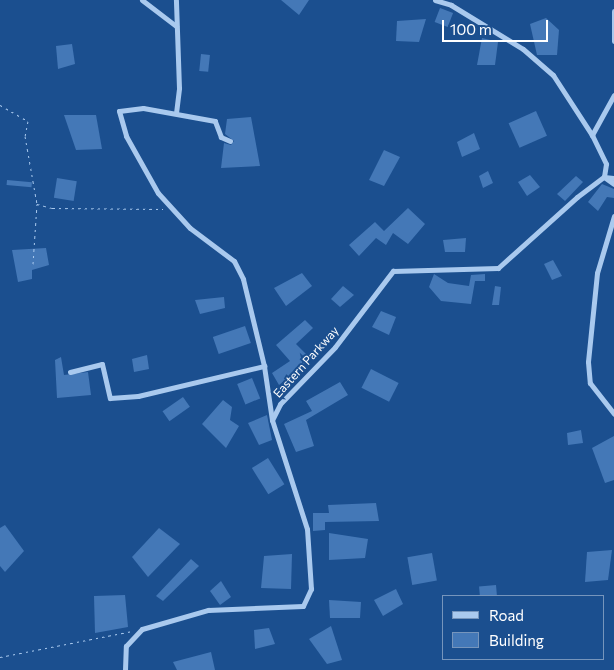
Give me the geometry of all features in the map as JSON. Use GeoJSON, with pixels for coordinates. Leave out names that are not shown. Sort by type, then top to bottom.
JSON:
{"type":"FeatureCollection","features":[{"type":"Feature","properties":{"kind":"street"},"geometry":{"type":"LineString","coordinates":[[142,0],[176,26]]}},
{"type":"Feature","properties":{"kind":"street"},"geometry":{"type":"LineString","coordinates":[[176,0],[179,88],[176,113]]}},
{"type":"Feature","properties":{"kind":"street"},"geometry":{"type":"LineString","coordinates":[[435,0],[451,6],[523,49],[553,75],[592,135],[606,164],[604,177]]}},
{"type":"Feature","properties":{"kind":"street"},"geometry":{"type":"LineString","coordinates":[[614,11],[614,41]]}},
{"type":"Feature","properties":{"kind":"street"},"geometry":{"type":"LineString","coordinates":[[592,135],[614,95]]}},
{"type":"Feature","properties":{"kind":"street"},"geometry":{"type":"LineString","coordinates":[[125,670],[126,646],[142,628],[208,610],[303,606],[311,589],[307,529],[272,420],[264,366],[243,279],[234,261],[190,228],[172,210],[147,177],[126,136],[119,111],[143,108],[215,121],[221,137],[230,141]]}},
{"type":"Feature","properties":{"kind":"street"},"geometry":{"type":"LineString","coordinates":[[604,177],[614,178]]}},
{"type":"Feature","properties":{"kind":"street"},"geometry":{"type":"LineString","coordinates":[[604,177],[614,184]]}},
{"type":"Feature","properties":{"kind":"street","name":"Eastern Parkway"},"geometry":{"type":"LineString","coordinates":[[272,420],[280,404],[335,347],[393,271],[498,268],[604,177]]}},
{"type":"Feature","properties":{"kind":"street"},"geometry":{"type":"LineString","coordinates":[[614,216],[597,273],[588,362],[590,383],[614,414]]}},
{"type":"Feature","properties":{"kind":"street"},"geometry":{"type":"LineString","coordinates":[[70,372],[102,364],[110,398],[138,396],[264,366]]}},
{"type":"Feature","properties":{"kind":"path"},"geometry":{"type":"LineString","coordinates":[[0,105],[28,120],[25,136],[37,204],[33,264]]}},
{"type":"Feature","properties":{"kind":"path"},"geometry":{"type":"LineString","coordinates":[[37,204],[52,208],[172,210]]}},
{"type":"Feature","properties":{"kind":"path"},"geometry":{"type":"LineString","coordinates":[[0,657],[142,628]]}},
{"type":"Feature","properties":{"kind":"building"},"geometry":{"type":"Polygon","coordinates":[[[281,0],[309,0],[299,15],[281,0]]]}},
{"type":"Feature","properties":{"kind":"building"},"geometry":{"type":"Polygon","coordinates":[[[440,8],[453,13],[448,27],[435,22],[440,8]]]}},
{"type":"Feature","properties":{"kind":"building"},"geometry":{"type":"Polygon","coordinates":[[[546,18],[559,30],[557,55],[537,55],[530,24],[546,18]]]}},
{"type":"Feature","properties":{"kind":"building"},"geometry":{"type":"Polygon","coordinates":[[[426,19],[419,42],[396,41],[397,21],[426,19]]]}},
{"type":"Feature","properties":{"kind":"building"},"geometry":{"type":"Polygon","coordinates":[[[482,38],[498,42],[495,65],[477,65],[482,38]]]}},
{"type":"Feature","properties":{"kind":"building"},"geometry":{"type":"Polygon","coordinates":[[[72,44],[75,64],[58,69],[56,46],[72,44]]]}},
{"type":"Feature","properties":{"kind":"building"},"geometry":{"type":"Polygon","coordinates":[[[201,54],[210,55],[208,72],[199,71],[201,54]]]}},
{"type":"Feature","properties":{"kind":"building"},"geometry":{"type":"Polygon","coordinates":[[[536,111],[547,136],[520,148],[509,123],[536,111]]]}},
{"type":"Feature","properties":{"kind":"building"},"geometry":{"type":"Polygon","coordinates":[[[64,115],[96,115],[102,149],[76,150],[64,115]]]}},
{"type":"Feature","properties":{"kind":"building"},"geometry":{"type":"Polygon","coordinates":[[[251,117],[260,166],[221,168],[224,143],[231,145],[234,141],[225,134],[227,119],[251,117]]]}},
{"type":"Feature","properties":{"kind":"building"},"geometry":{"type":"Polygon","coordinates":[[[474,133],[480,149],[462,157],[457,142],[474,133]]]}},
{"type":"Feature","properties":{"kind":"building"},"geometry":{"type":"Polygon","coordinates":[[[384,150],[400,157],[384,186],[369,180],[384,150]]]}},
{"type":"Feature","properties":{"kind":"building"},"geometry":{"type":"Polygon","coordinates":[[[488,171],[493,183],[483,188],[479,176],[488,171]]]}},
{"type":"Feature","properties":{"kind":"building"},"geometry":{"type":"Polygon","coordinates":[[[530,175],[540,187],[527,196],[518,182],[530,175]]]}},
{"type":"Feature","properties":{"kind":"building"},"geometry":{"type":"Polygon","coordinates":[[[576,176],[583,182],[565,201],[557,194],[576,176]]]}},
{"type":"Feature","properties":{"kind":"building"},"geometry":{"type":"Polygon","coordinates":[[[57,178],[77,181],[74,201],[54,198],[57,178]]]}},
{"type":"Feature","properties":{"kind":"building"},"geometry":{"type":"Polygon","coordinates":[[[7,180],[32,182],[31,187],[7,185],[7,180]]]}},
{"type":"Feature","properties":{"kind":"building"},"geometry":{"type":"Polygon","coordinates":[[[602,184],[614,189],[614,198],[607,197],[598,211],[588,202],[602,184]]]}},
{"type":"Feature","properties":{"kind":"building"},"geometry":{"type":"Polygon","coordinates":[[[408,208],[425,224],[408,244],[393,233],[386,245],[376,238],[359,256],[349,245],[375,222],[384,231],[408,208]]]}},
{"type":"Feature","properties":{"kind":"building"},"geometry":{"type":"Polygon","coordinates":[[[466,238],[465,252],[445,252],[443,240],[466,238]]]}},
{"type":"Feature","properties":{"kind":"building"},"geometry":{"type":"Polygon","coordinates":[[[46,248],[49,265],[32,270],[32,279],[18,282],[12,250],[46,248]]]}},
{"type":"Feature","properties":{"kind":"building"},"geometry":{"type":"Polygon","coordinates":[[[553,260],[562,276],[552,280],[544,264],[553,260]]]}},
{"type":"Feature","properties":{"kind":"building"},"geometry":{"type":"Polygon","coordinates":[[[302,273],[312,286],[286,306],[274,288],[302,273]]]}},
{"type":"Feature","properties":{"kind":"building"},"geometry":{"type":"Polygon","coordinates":[[[434,274],[448,283],[469,286],[471,275],[485,274],[485,281],[475,281],[471,304],[441,301],[429,287],[434,274]]]}},
{"type":"Feature","properties":{"kind":"building"},"geometry":{"type":"Polygon","coordinates":[[[343,286],[354,295],[340,307],[331,299],[343,286]]]}},
{"type":"Feature","properties":{"kind":"building"},"geometry":{"type":"Polygon","coordinates":[[[495,286],[501,287],[499,305],[492,305],[495,286]]]}},
{"type":"Feature","properties":{"kind":"building"},"geometry":{"type":"Polygon","coordinates":[[[224,297],[225,308],[200,314],[195,300],[224,297]]]}},
{"type":"Feature","properties":{"kind":"building"},"geometry":{"type":"Polygon","coordinates":[[[381,311],[396,317],[389,335],[372,327],[381,311]]]}},
{"type":"Feature","properties":{"kind":"building"},"geometry":{"type":"Polygon","coordinates":[[[305,320],[313,328],[296,344],[311,359],[279,385],[272,373],[290,361],[276,345],[305,320]]]}},
{"type":"Feature","properties":{"kind":"building"},"geometry":{"type":"Polygon","coordinates":[[[245,326],[251,343],[219,354],[213,337],[245,326]]]}},
{"type":"Feature","properties":{"kind":"building"},"geometry":{"type":"Polygon","coordinates":[[[147,355],[149,369],[134,372],[132,359],[147,355]]]}},
{"type":"Feature","properties":{"kind":"building"},"geometry":{"type":"Polygon","coordinates":[[[61,357],[64,375],[88,372],[91,395],[57,398],[55,360],[61,357]]]}},
{"type":"Feature","properties":{"kind":"building"},"geometry":{"type":"Polygon","coordinates":[[[371,369],[399,383],[389,402],[361,388],[371,369]]]}},
{"type":"Feature","properties":{"kind":"building"},"geometry":{"type":"Polygon","coordinates":[[[252,378],[260,398],[245,404],[237,384],[252,378]]]}},
{"type":"Feature","properties":{"kind":"building"},"geometry":{"type":"Polygon","coordinates":[[[340,382],[348,395],[306,420],[314,446],[296,452],[284,424],[312,411],[306,401],[340,382]]]}},
{"type":"Feature","properties":{"kind":"building"},"geometry":{"type":"Polygon","coordinates":[[[183,397],[190,407],[169,421],[163,411],[183,397]]]}},
{"type":"Feature","properties":{"kind":"building"},"geometry":{"type":"Polygon","coordinates":[[[223,400],[232,407],[230,420],[239,426],[226,448],[202,424],[223,400]]]}},
{"type":"Feature","properties":{"kind":"building"},"geometry":{"type":"Polygon","coordinates":[[[267,415],[272,440],[259,445],[248,423],[267,415]]]}},
{"type":"Feature","properties":{"kind":"building"},"geometry":{"type":"Polygon","coordinates":[[[581,430],[583,443],[568,445],[567,433],[581,430]]]}},
{"type":"Feature","properties":{"kind":"building"},"geometry":{"type":"Polygon","coordinates":[[[614,436],[614,480],[605,483],[592,448],[614,436]]]}},
{"type":"Feature","properties":{"kind":"building"},"geometry":{"type":"Polygon","coordinates":[[[268,458],[284,484],[268,494],[252,468],[268,458]]]}},
{"type":"Feature","properties":{"kind":"building"},"geometry":{"type":"Polygon","coordinates":[[[376,503],[379,521],[325,522],[325,530],[313,531],[313,513],[329,513],[328,505],[376,503]]]}},
{"type":"Feature","properties":{"kind":"building"},"geometry":{"type":"Polygon","coordinates":[[[5,525],[24,551],[5,572],[0,566],[0,528],[5,525]]]}},
{"type":"Feature","properties":{"kind":"building"},"geometry":{"type":"Polygon","coordinates":[[[159,528],[180,544],[148,577],[132,557],[159,528]]]}},
{"type":"Feature","properties":{"kind":"building"},"geometry":{"type":"Polygon","coordinates":[[[329,533],[368,539],[365,558],[329,560],[329,533]]]}},
{"type":"Feature","properties":{"kind":"building"},"geometry":{"type":"Polygon","coordinates":[[[612,550],[608,580],[585,582],[587,552],[612,550]]]}},
{"type":"Feature","properties":{"kind":"building"},"geometry":{"type":"Polygon","coordinates":[[[432,553],[437,581],[412,585],[407,557],[432,553]]]}},
{"type":"Feature","properties":{"kind":"building"},"geometry":{"type":"Polygon","coordinates":[[[292,554],[291,589],[261,588],[264,556],[292,554]]]}},
{"type":"Feature","properties":{"kind":"building"},"geometry":{"type":"Polygon","coordinates":[[[191,559],[199,566],[163,601],[156,596],[191,559]]]}},
{"type":"Feature","properties":{"kind":"building"},"geometry":{"type":"Polygon","coordinates":[[[221,581],[231,597],[220,605],[210,591],[221,581]]]}},
{"type":"Feature","properties":{"kind":"building"},"geometry":{"type":"Polygon","coordinates":[[[496,585],[497,595],[480,595],[479,586],[496,585]]]}},
{"type":"Feature","properties":{"kind":"building"},"geometry":{"type":"Polygon","coordinates":[[[396,589],[403,604],[383,616],[374,600],[396,589]]]}},
{"type":"Feature","properties":{"kind":"building"},"geometry":{"type":"Polygon","coordinates":[[[125,595],[128,627],[95,633],[94,596],[125,595]]]}},
{"type":"Feature","properties":{"kind":"building"},"geometry":{"type":"Polygon","coordinates":[[[329,600],[361,602],[360,618],[330,618],[329,600]]]}},
{"type":"Feature","properties":{"kind":"building"},"geometry":{"type":"Polygon","coordinates":[[[331,626],[342,660],[327,664],[309,639],[331,626]]]}},
{"type":"Feature","properties":{"kind":"building"},"geometry":{"type":"Polygon","coordinates":[[[269,628],[275,644],[255,649],[254,630],[269,628]]]}},
{"type":"Feature","properties":{"kind":"building"},"geometry":{"type":"Polygon","coordinates":[[[211,652],[215,670],[177,670],[173,662],[211,652]]]}}]}
